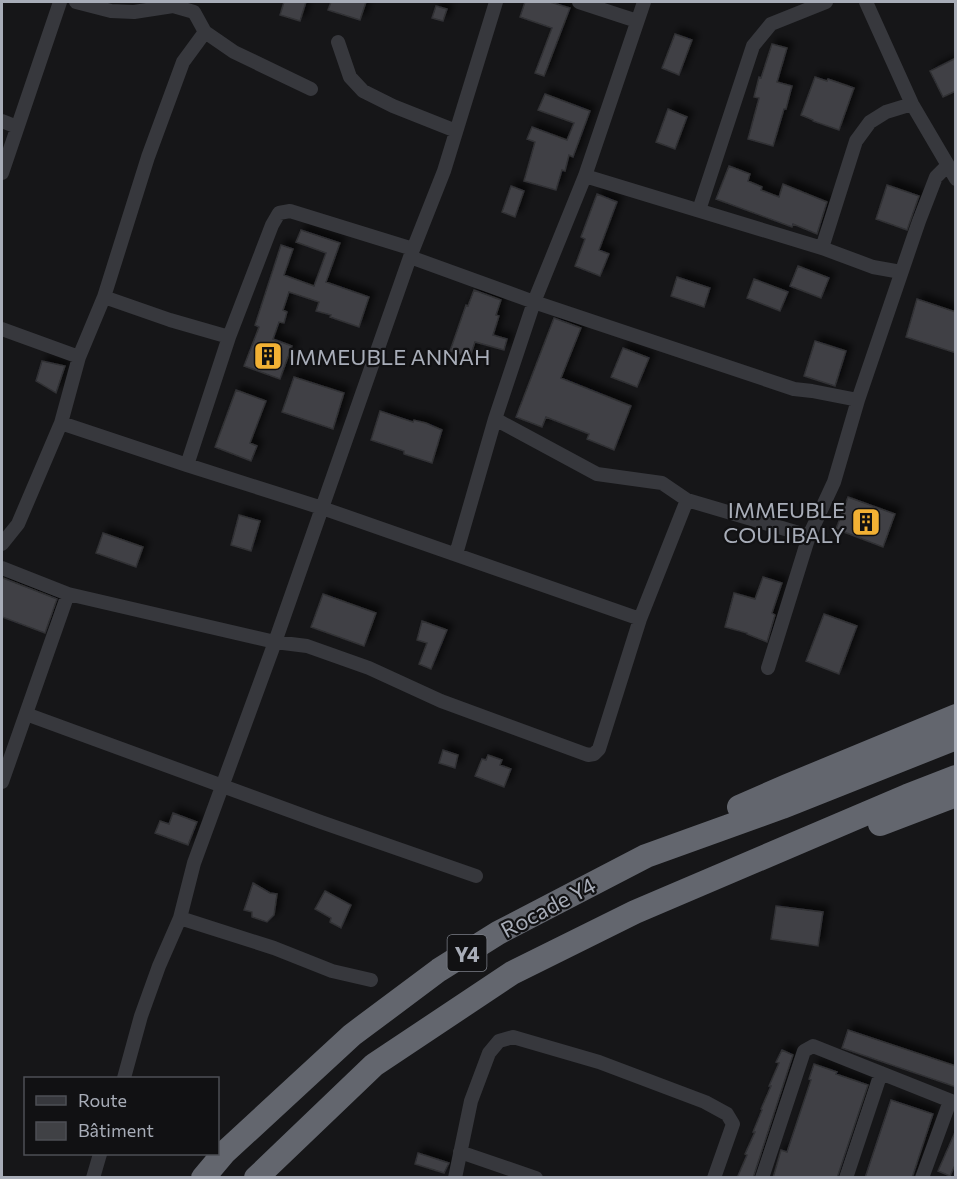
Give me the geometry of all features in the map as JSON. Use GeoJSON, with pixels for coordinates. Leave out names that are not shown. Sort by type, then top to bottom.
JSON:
{"type":"FeatureCollection","features":[{"type":"Feature","properties":{"kind":"highway"},"geometry":{"type":"LineString","coordinates":[[646,856],[712,819],[956,716]]}},
{"type":"Feature","properties":{"kind":"highway","name":"Rocade Y4"},"geometry":{"type":"LineString","coordinates":[[203,1178],[224,1153],[352,1035],[439,970],[498,933],[646,856],[782,807],[956,738]]}},
{"type":"Feature","properties":{"kind":"highway","name":"Rocade Y4"},"geometry":{"type":"LineString","coordinates":[[256,1178],[374,1065],[512,973],[634,912],[956,777]]}},
{"type":"Feature","properties":{"kind":"highway"},"geometry":{"type":"LineString","coordinates":[[701,883],[891,820],[956,795]]}},
{"type":"Feature","properties":{"kind":"street"},"geometry":{"type":"LineString","coordinates":[[2,173],[60,2]]}},
{"type":"Feature","properties":{"kind":"street"},"geometry":{"type":"LineString","coordinates":[[76,2],[111,11],[134,12],[173,6],[195,7],[206,32],[234,52],[311,89]]}},
{"type":"Feature","properties":{"kind":"street"},"geometry":{"type":"LineString","coordinates":[[124,1077],[141,1016],[180,918],[194,863],[275,642],[411,253],[444,171],[496,2]]}},
{"type":"Feature","properties":{"kind":"street"},"geometry":{"type":"LineString","coordinates":[[579,2],[637,21]]}},
{"type":"Feature","properties":{"kind":"street"},"geometry":{"type":"LineString","coordinates":[[456,554],[495,419],[534,302],[585,176],[644,2]]}},
{"type":"Feature","properties":{"kind":"street"},"geometry":{"type":"LineString","coordinates":[[699,210],[753,46],[771,24],[826,2]]}},
{"type":"Feature","properties":{"kind":"street"},"geometry":{"type":"LineString","coordinates":[[866,2],[912,104],[956,178]]}},
{"type":"Feature","properties":{"kind":"street"},"geometry":{"type":"LineString","coordinates":[[2,544],[18,524],[61,423],[79,357],[104,297],[148,157],[183,62],[206,32]]}},
{"type":"Feature","properties":{"kind":"street"},"geometry":{"type":"LineString","coordinates":[[338,42],[350,77],[363,92],[456,131]]}},
{"type":"Feature","properties":{"kind":"street"},"geometry":{"type":"LineString","coordinates":[[822,248],[856,141],[870,122],[886,112],[912,104]]}},
{"type":"Feature","properties":{"kind":"street"},"geometry":{"type":"LineString","coordinates":[[2,121],[17,127]]}},
{"type":"Feature","properties":{"kind":"street"},"geometry":{"type":"LineString","coordinates":[[768,668],[809,536],[834,482],[858,400],[901,272],[936,177],[948,165]]}},
{"type":"Feature","properties":{"kind":"street"},"geometry":{"type":"LineString","coordinates":[[585,176],[822,248],[873,267],[901,272]]}},
{"type":"Feature","properties":{"kind":"street"},"geometry":{"type":"LineString","coordinates":[[187,465],[229,337],[272,225],[279,213],[290,211],[411,253],[534,302],[794,389],[858,400]]}},
{"type":"Feature","properties":{"kind":"street"},"geometry":{"type":"LineString","coordinates":[[104,297],[229,337]]}},
{"type":"Feature","properties":{"kind":"street"},"geometry":{"type":"LineString","coordinates":[[2,329],[79,357]]}},
{"type":"Feature","properties":{"kind":"street"},"geometry":{"type":"LineString","coordinates":[[495,419],[597,474],[662,483],[687,500],[809,536]]}},
{"type":"Feature","properties":{"kind":"street"},"geometry":{"type":"LineString","coordinates":[[61,423],[322,508],[639,619]]}},
{"type":"Feature","properties":{"kind":"street"},"geometry":{"type":"LineString","coordinates":[[2,568],[68,594],[275,642],[307,646],[369,668],[441,701],[588,755],[594,754],[599,749],[639,619],[687,500]]}},
{"type":"Feature","properties":{"kind":"street"},"geometry":{"type":"LineString","coordinates":[[2,782],[68,594]]}},
{"type":"Feature","properties":{"kind":"street"},"geometry":{"type":"LineString","coordinates":[[26,714],[476,876]]}},
{"type":"Feature","properties":{"kind":"street"},"geometry":{"type":"LineString","coordinates":[[180,918],[274,948],[332,971],[371,980]]}},
{"type":"Feature","properties":{"kind":"street"},"geometry":{"type":"LineString","coordinates":[[455,1178],[471,1101],[489,1053],[499,1041],[513,1037],[599,1062],[705,1102],[727,1114],[732,1124],[714,1178]]}},
{"type":"Feature","properties":{"kind":"street"},"geometry":{"type":"LineString","coordinates":[[762,1178],[804,1051],[813,1046],[953,1102],[923,1177]]}},
{"type":"Feature","properties":{"kind":"street"},"geometry":{"type":"LineString","coordinates":[[846,1178],[881,1073]]}},
{"type":"Feature","properties":{"kind":"street"},"geometry":{"type":"LineString","coordinates":[[460,1152],[536,1178]]}},
{"type":"Feature","properties":{"kind":"street"},"geometry":{"type":"LineString","coordinates":[[93,1178],[100,1155]]}},
{"type":"Feature","properties":{"kind":"building"},"geometry":{"type":"Polygon","coordinates":[[[284,2],[306,2],[300,21],[280,15],[284,2]]]}},
{"type":"Feature","properties":{"kind":"building"},"geometry":{"type":"Polygon","coordinates":[[[331,2],[366,2],[360,20],[328,10],[331,2]]]}},
{"type":"Feature","properties":{"kind":"building"},"geometry":{"type":"Polygon","coordinates":[[[525,2],[550,2],[570,8],[544,76],[535,73],[552,28],[520,17],[525,2]]]}},
{"type":"Feature","properties":{"kind":"building"},"geometry":{"type":"Polygon","coordinates":[[[436,6],[447,9],[443,21],[432,18],[436,6]]]}},
{"type":"Feature","properties":{"kind":"building"},"geometry":{"type":"Polygon","coordinates":[[[675,34],[692,40],[679,75],[662,68],[675,34]]]}},
{"type":"Feature","properties":{"kind":"building"},"geometry":{"type":"Polygon","coordinates":[[[772,44],[787,48],[777,82],[792,86],[773,146],[748,139],[759,98],[754,97],[759,77],[761,78],[772,44]]]}},
{"type":"Feature","properties":{"kind":"building"},"geometry":{"type":"Polygon","coordinates":[[[956,58],[956,91],[943,97],[930,71],[956,58]]]}},
{"type":"Feature","properties":{"kind":"building"},"geometry":{"type":"Polygon","coordinates":[[[815,77],[854,88],[839,130],[801,115],[815,77]]]}},
{"type":"Feature","properties":{"kind":"building"},"geometry":{"type":"Polygon","coordinates":[[[545,94],[590,111],[573,157],[569,155],[565,171],[562,170],[556,190],[524,181],[535,142],[527,139],[532,127],[567,140],[574,123],[538,110],[545,94]]]}},
{"type":"Feature","properties":{"kind":"building"},"geometry":{"type":"Polygon","coordinates":[[[668,109],[687,117],[675,149],[656,142],[668,109]]]}},
{"type":"Feature","properties":{"kind":"building"},"geometry":{"type":"Polygon","coordinates":[[[729,166],[750,174],[748,181],[762,187],[761,190],[779,197],[783,184],[827,202],[817,234],[716,199],[729,166]]]}},
{"type":"Feature","properties":{"kind":"building"},"geometry":{"type":"Polygon","coordinates":[[[887,185],[919,196],[907,230],[876,219],[887,185]]]}},
{"type":"Feature","properties":{"kind":"building"},"geometry":{"type":"Polygon","coordinates":[[[511,186],[524,191],[515,217],[502,212],[511,186]]]}},
{"type":"Feature","properties":{"kind":"building"},"geometry":{"type":"Polygon","coordinates":[[[597,194],[617,202],[599,250],[609,254],[600,276],[575,266],[585,239],[581,237],[597,194]]]}},
{"type":"Feature","properties":{"kind":"building"},"geometry":{"type":"Polygon","coordinates":[[[301,230],[340,243],[326,282],[369,297],[359,327],[316,311],[319,302],[289,292],[283,310],[287,312],[284,323],[279,322],[273,339],[292,346],[280,379],[244,366],[259,327],[255,325],[281,245],[293,249],[284,275],[314,286],[326,253],[296,242],[301,230]]]}},
{"type":"Feature","properties":{"kind":"building"},"geometry":{"type":"Polygon","coordinates":[[[798,266],[829,278],[821,298],[790,286],[798,266]]]}},
{"type":"Feature","properties":{"kind":"building"},"geometry":{"type":"Polygon","coordinates":[[[677,277],[710,288],[704,307],[671,296],[677,277]]]}},
{"type":"Feature","properties":{"kind":"building"},"geometry":{"type":"Polygon","coordinates":[[[754,279],[788,292],[780,311],[747,298],[754,279]]]}},
{"type":"Feature","properties":{"kind":"building"},"geometry":{"type":"Polygon","coordinates":[[[474,290],[501,300],[493,335],[507,339],[504,350],[475,342],[470,357],[450,351],[466,305],[468,306],[474,290]]]}},
{"type":"Feature","properties":{"kind":"building"},"geometry":{"type":"Polygon","coordinates":[[[917,299],[956,312],[956,353],[906,337],[917,299]]]}},
{"type":"Feature","properties":{"kind":"building"},"geometry":{"type":"Polygon","coordinates":[[[554,318],[581,328],[561,378],[631,406],[614,450],[587,439],[589,434],[546,417],[542,427],[516,417],[554,318]]]}},
{"type":"Feature","properties":{"kind":"building"},"geometry":{"type":"Polygon","coordinates":[[[815,341],[846,351],[835,386],[804,376],[815,341]]]}},
{"type":"Feature","properties":{"kind":"building"},"geometry":{"type":"Polygon","coordinates":[[[623,348],[649,358],[637,387],[611,377],[623,348]]]}},
{"type":"Feature","properties":{"kind":"building"},"geometry":{"type":"Polygon","coordinates":[[[42,361],[65,366],[56,393],[36,381],[42,361]]]}},
{"type":"Feature","properties":{"kind":"building"},"geometry":{"type":"Polygon","coordinates":[[[294,377],[344,393],[333,429],[282,412],[294,377]]]}},
{"type":"Feature","properties":{"kind":"building"},"geometry":{"type":"Polygon","coordinates":[[[236,390],[266,401],[250,443],[257,446],[251,461],[215,447],[236,390]]]}},
{"type":"Feature","properties":{"kind":"building"},"geometry":{"type":"Polygon","coordinates":[[[380,411],[413,422],[414,420],[426,423],[442,430],[432,463],[371,440],[380,411]]]}},
{"type":"Feature","properties":{"kind":"building","name":"IMMEUBLE COULIBALY"},"geometry":{"type":"Polygon","coordinates":[[[848,497],[895,514],[883,547],[836,529],[848,497]]]}},
{"type":"Feature","properties":{"kind":"building"},"geometry":{"type":"Polygon","coordinates":[[[239,515],[260,521],[251,551],[231,545],[239,515]]]}},
{"type":"Feature","properties":{"kind":"building"},"geometry":{"type":"Polygon","coordinates":[[[103,533],[143,547],[136,567],[96,553],[103,533]]]}},
{"type":"Feature","properties":{"kind":"building"},"geometry":{"type":"Polygon","coordinates":[[[763,577],[782,583],[772,613],[775,615],[767,642],[725,627],[734,593],[755,599],[763,577]]]}},
{"type":"Feature","properties":{"kind":"building"},"geometry":{"type":"Polygon","coordinates":[[[2,578],[57,599],[45,633],[2,617],[2,578]]]}},
{"type":"Feature","properties":{"kind":"building"},"geometry":{"type":"Polygon","coordinates":[[[323,594],[376,613],[364,646],[311,627],[323,594]]]}},
{"type":"Feature","properties":{"kind":"building"},"geometry":{"type":"Polygon","coordinates":[[[824,614],[857,626],[839,674],[806,661],[824,614]]]}},
{"type":"Feature","properties":{"kind":"building"},"geometry":{"type":"Polygon","coordinates":[[[422,621],[447,630],[431,669],[419,664],[427,643],[417,640],[422,621]]]}},
{"type":"Feature","properties":{"kind":"building"},"geometry":{"type":"Polygon","coordinates":[[[443,750],[458,755],[455,768],[439,763],[443,750]]]}},
{"type":"Feature","properties":{"kind":"building"},"geometry":{"type":"Polygon","coordinates":[[[488,755],[502,760],[500,765],[511,769],[504,787],[475,776],[482,759],[486,760],[488,755]]]}},
{"type":"Feature","properties":{"kind":"building"},"geometry":{"type":"Polygon","coordinates":[[[173,813],[197,822],[188,845],[155,833],[160,821],[169,824],[173,813]]]}},
{"type":"Feature","properties":{"kind":"building"},"geometry":{"type":"Polygon","coordinates":[[[253,883],[270,893],[277,894],[274,915],[267,922],[252,917],[252,912],[244,910],[253,883]]]}},
{"type":"Feature","properties":{"kind":"building"},"geometry":{"type":"Polygon","coordinates":[[[325,891],[351,905],[341,928],[330,922],[331,918],[315,909],[325,891]]]}},
{"type":"Feature","properties":{"kind":"building"},"geometry":{"type":"Polygon","coordinates":[[[776,906],[823,912],[818,946],[771,939],[776,906]]]}},
{"type":"Feature","properties":{"kind":"building"},"geometry":{"type":"Polygon","coordinates":[[[848,1030],[956,1066],[956,1087],[842,1048],[848,1030]]]}},
{"type":"Feature","properties":{"kind":"building"},"geometry":{"type":"Polygon","coordinates":[[[782,1050],[793,1055],[753,1178],[737,1178],[747,1155],[745,1154],[755,1132],[753,1132],[782,1050]]]}},
{"type":"Feature","properties":{"kind":"building"},"geometry":{"type":"Polygon","coordinates":[[[814,1064],[868,1085],[837,1178],[773,1178],[781,1150],[787,1152],[811,1080],[809,1079],[814,1064]]]}},
{"type":"Feature","properties":{"kind":"building"},"geometry":{"type":"Polygon","coordinates":[[[891,1100],[933,1114],[912,1178],[865,1178],[891,1100]]]}},
{"type":"Feature","properties":{"kind":"building"},"geometry":{"type":"Polygon","coordinates":[[[956,1130],[956,1163],[950,1176],[938,1171],[956,1130]]]}},
{"type":"Feature","properties":{"kind":"building"},"geometry":{"type":"Polygon","coordinates":[[[418,1153],[449,1163],[444,1173],[415,1164],[418,1153]]]}},
{"type":"Feature","properties":{"kind":"place","name":"IMMEUBLE ANNAH"},"geometry":{"type":"Point","coordinates":[268,356]}},
{"type":"Feature","properties":{"kind":"place","name":"IMMEUBLE COULIBALY"},"geometry":{"type":"Point","coordinates":[866,522]}}]}
